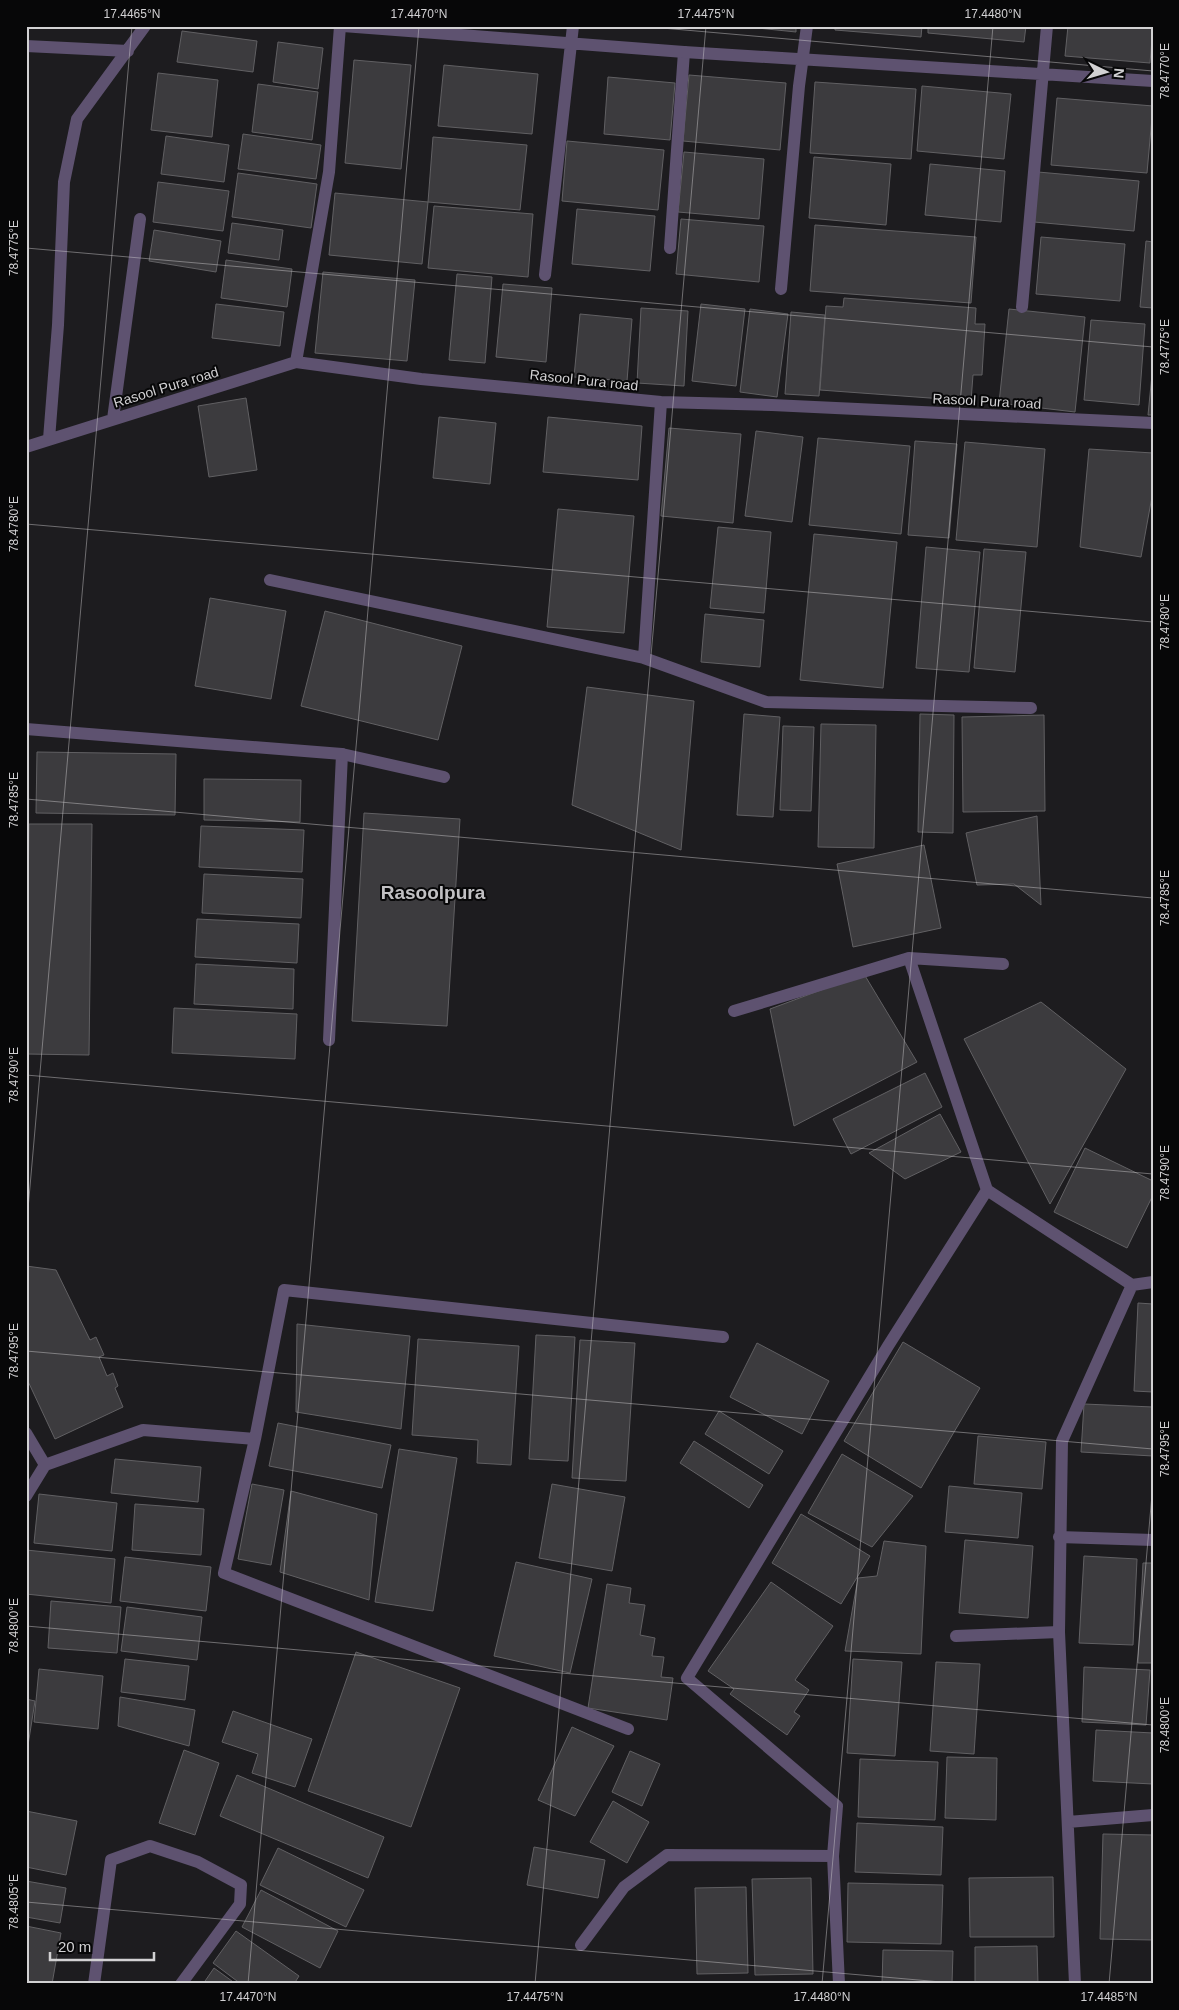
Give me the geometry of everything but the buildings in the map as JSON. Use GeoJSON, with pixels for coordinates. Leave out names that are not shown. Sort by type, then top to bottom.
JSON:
{"type":"FeatureCollection","features":[{"type":"Feature","properties":{"kind":"street"},"geometry":{"type":"LineString","coordinates":[[48,439],[58,325],[64,182],[76,119],[145,26]]}},
{"type":"Feature","properties":{"kind":"street"},"geometry":{"type":"LineString","coordinates":[[296,362],[328,172],[342,26],[684,52],[1153,81]]}},
{"type":"Feature","properties":{"kind":"street"},"geometry":{"type":"LineString","coordinates":[[545,275],[573,26]]}},
{"type":"Feature","properties":{"kind":"street"},"geometry":{"type":"LineString","coordinates":[[781,290],[802,60],[807,26]]}},
{"type":"Feature","properties":{"kind":"street"},"geometry":{"type":"LineString","coordinates":[[1022,307],[1047,26]]}},
{"type":"Feature","properties":{"kind":"street"},"geometry":{"type":"LineString","coordinates":[[26,46],[128,51]]}},
{"type":"Feature","properties":{"kind":"street"},"geometry":{"type":"LineString","coordinates":[[670,248],[684,52]]}},
{"type":"Feature","properties":{"kind":"street"},"geometry":{"type":"LineString","coordinates":[[114,419],[140,218]]}},
{"type":"Feature","properties":{"kind":"street","name":"Rasool Pura road"},"geometry":{"type":"LineString","coordinates":[[26,447],[296,362],[421,379],[661,402],[772,405],[1153,423]]}},
{"type":"Feature","properties":{"kind":"street"},"geometry":{"type":"LineString","coordinates":[[644,658],[661,402]]}},
{"type":"Feature","properties":{"kind":"street"},"geometry":{"type":"LineString","coordinates":[[270,580],[644,658],[766,702],[1031,708]]}},
{"type":"Feature","properties":{"kind":"street"},"geometry":{"type":"LineString","coordinates":[[26,730],[342,754],[444,777]]}},
{"type":"Feature","properties":{"kind":"street"},"geometry":{"type":"LineString","coordinates":[[329,1040],[342,754]]}},
{"type":"Feature","properties":{"kind":"street"},"geometry":{"type":"LineString","coordinates":[[909,958],[987,1190],[1132,1285],[1153,1282]]}},
{"type":"Feature","properties":{"kind":"street"},"geometry":{"type":"LineString","coordinates":[[734,1011],[909,958],[1003,964]]}},
{"type":"Feature","properties":{"kind":"street"},"geometry":{"type":"LineString","coordinates":[[840,1984],[833,1856],[837,1806],[687,1678],[883,1354],[987,1190]]}},
{"type":"Feature","properties":{"kind":"street"},"geometry":{"type":"LineString","coordinates":[[1075,1984],[1059,1632],[1062,1441],[1132,1285]]}},
{"type":"Feature","properties":{"kind":"street"},"geometry":{"type":"LineString","coordinates":[[628,1730],[224,1573],[255,1440],[284,1290],[723,1337]]}},
{"type":"Feature","properties":{"kind":"street"},"geometry":{"type":"LineString","coordinates":[[26,1496],[45,1465],[143,1430],[255,1440]]}},
{"type":"Feature","properties":{"kind":"street"},"geometry":{"type":"LineString","coordinates":[[26,1433],[45,1465]]}},
{"type":"Feature","properties":{"kind":"street"},"geometry":{"type":"LineString","coordinates":[[1059,1537],[1153,1540]]}},
{"type":"Feature","properties":{"kind":"street"},"geometry":{"type":"LineString","coordinates":[[956,1636],[1059,1632]]}},
{"type":"Feature","properties":{"kind":"street"},"geometry":{"type":"LineString","coordinates":[[1068,1822],[1153,1816]]}},
{"type":"Feature","properties":{"kind":"street"},"geometry":{"type":"LineString","coordinates":[[94,1984],[111,1860],[150,1846],[198,1862],[241,1885],[240,1904],[181,1984]]}},
{"type":"Feature","properties":{"kind":"street"},"geometry":{"type":"LineString","coordinates":[[581,1945],[624,1887],[666,1855],[833,1856]]}},
{"type":"Feature","properties":{"kind":"district","name":"Rasoolpura"},"geometry":{"type":"Point","coordinates":[433,892]}}]}
